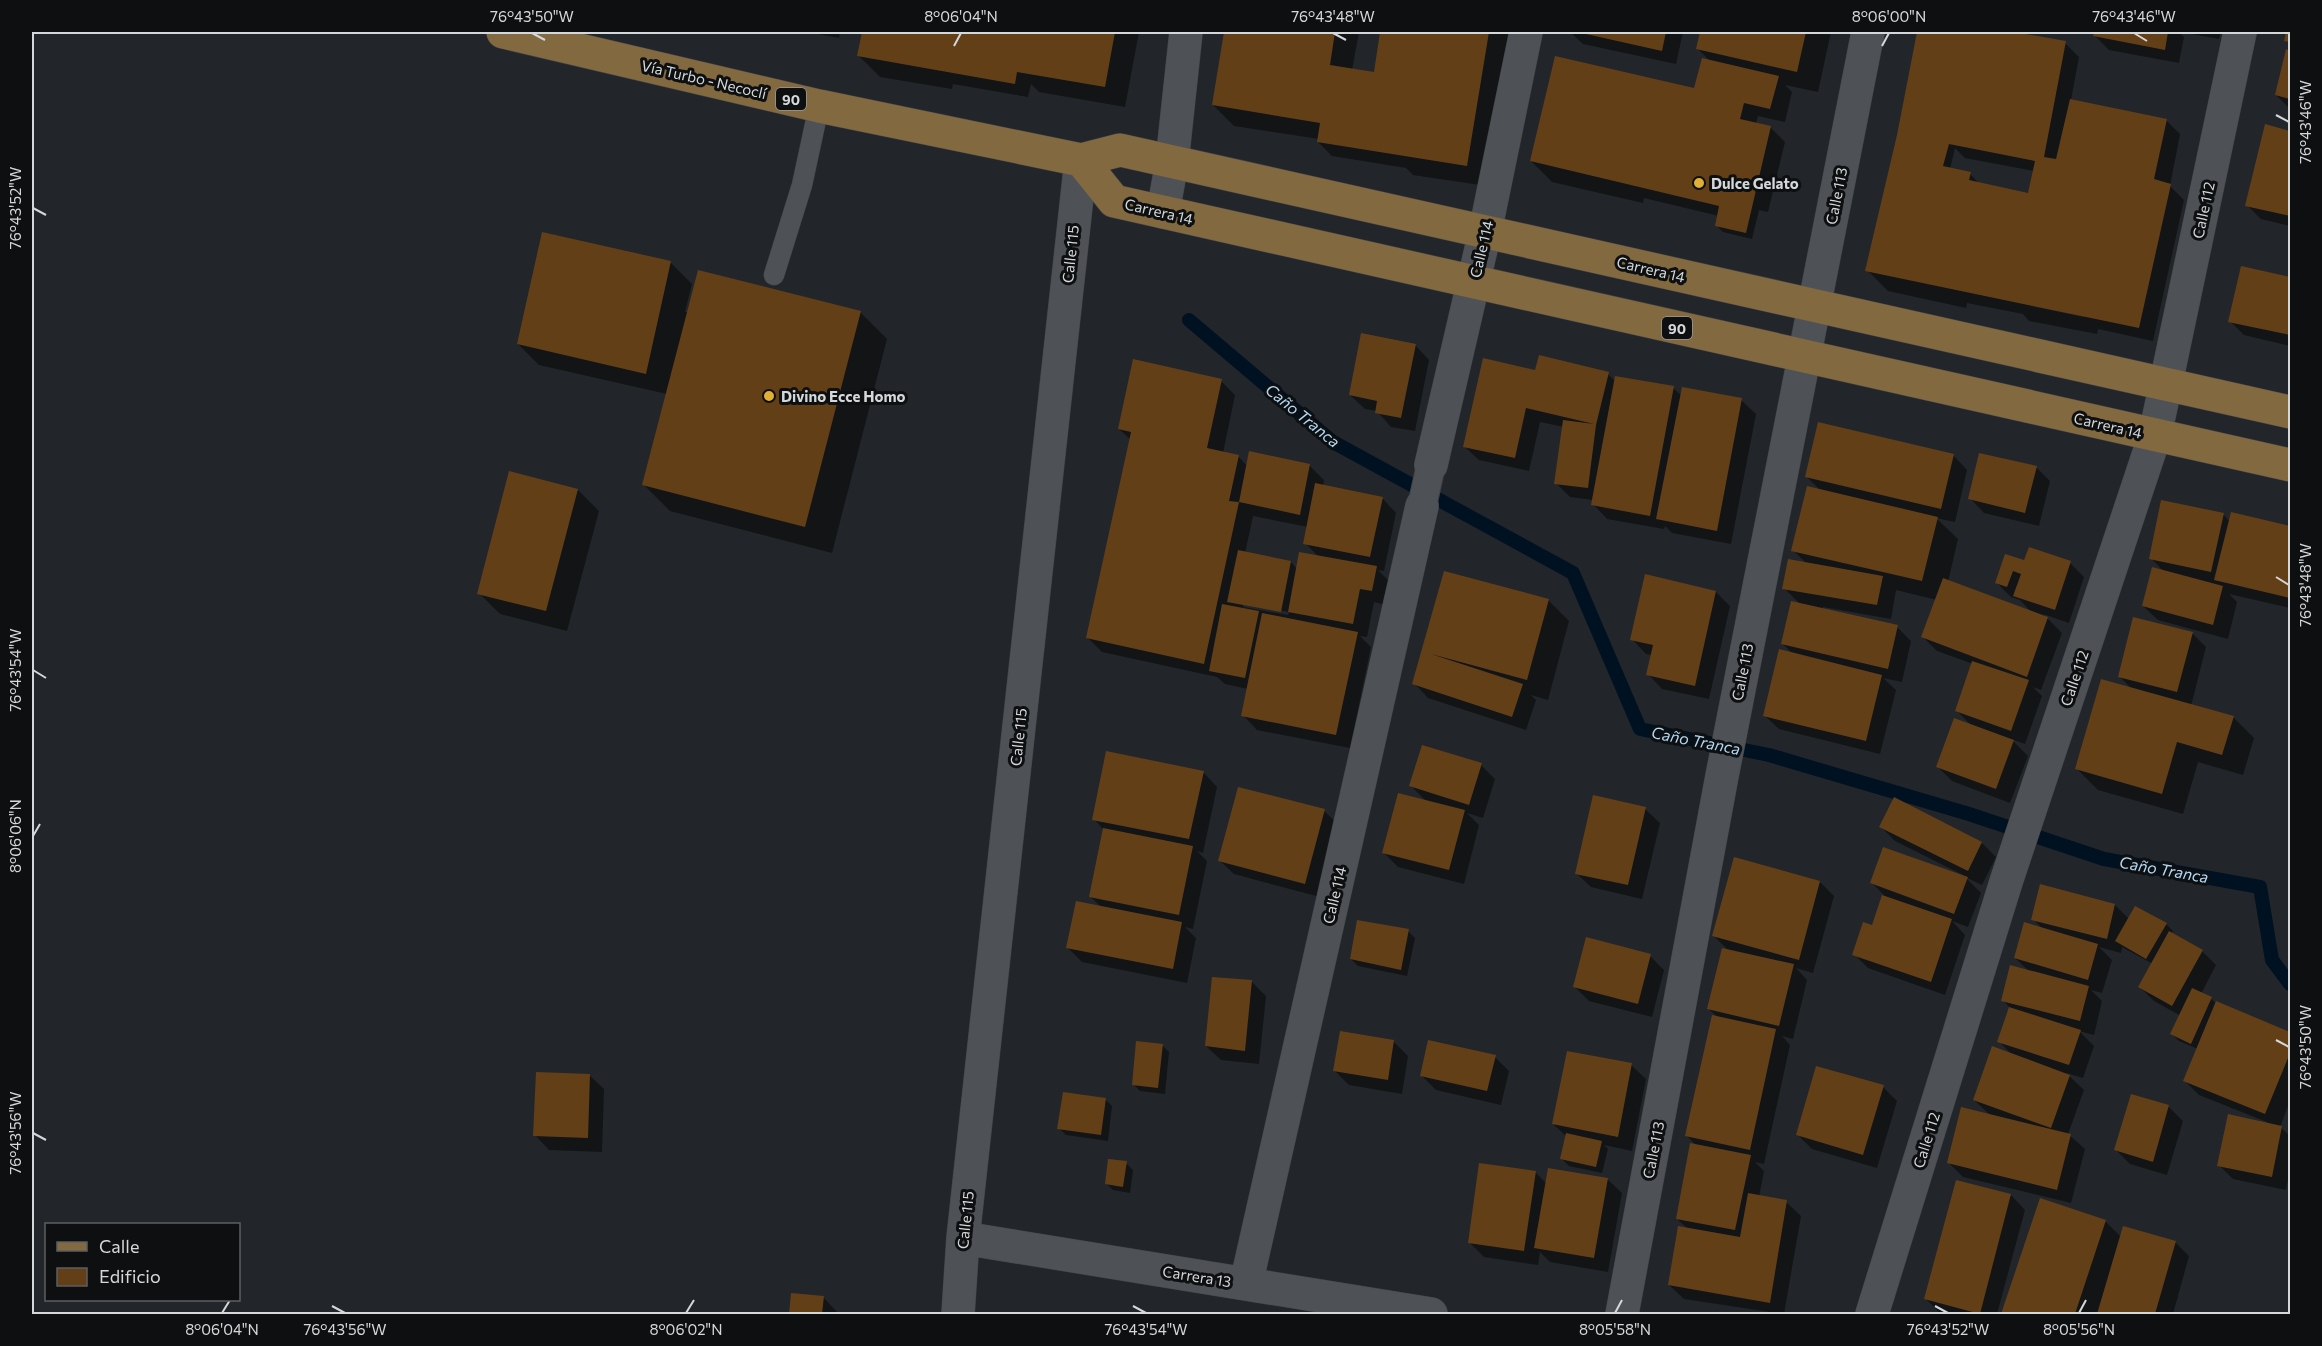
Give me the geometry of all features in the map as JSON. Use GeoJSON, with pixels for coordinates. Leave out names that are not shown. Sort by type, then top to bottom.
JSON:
{"type":"FeatureCollection","features":[{"type":"Feature","properties":{"kind":"main road","name":"Vía Turbo - Necoclí"},"geometry":{"type":"LineString","coordinates":[[503,32],[819,106],[1081,160]]}},
{"type":"Feature","properties":{"kind":"main road","name":"Carrera 14"},"geometry":{"type":"LineString","coordinates":[[2290,412],[1120,150],[1081,160],[1114,201],[2290,465]]}},
{"type":"Feature","properties":{"kind":"street"},"geometry":{"type":"LineString","coordinates":[[1163,212],[1172,162],[1186,32]]}},
{"type":"Feature","properties":{"kind":"street","name":"Calle 114"},"geometry":{"type":"LineString","coordinates":[[1431,465],[1485,232],[1526,32]]}},
{"type":"Feature","properties":{"kind":"street","name":"Calle 113"},"geometry":{"type":"LineString","coordinates":[[1622,1314],[1722,776],[1868,32]]}},
{"type":"Feature","properties":{"kind":"street","name":"Calle 112"},"geometry":{"type":"LineString","coordinates":[[1872,1314],[2006,882],[2155,435],[2240,32]]}},
{"type":"Feature","properties":{"kind":"street","name":"Calle 115"},"geometry":{"type":"LineString","coordinates":[[958,1314],[963,1238],[1081,160]]}},
{"type":"Feature","properties":{"kind":"street"},"geometry":{"type":"LineString","coordinates":[[1422,506],[1431,465]]}},
{"type":"Feature","properties":{"kind":"street","name":"Calle 114"},"geometry":{"type":"LineString","coordinates":[[1246,1284],[1422,506]]}},
{"type":"Feature","properties":{"kind":"street","name":"Carrera 13"},"geometry":{"type":"LineString","coordinates":[[963,1238],[1431,1314]]}},
{"type":"Feature","properties":{"kind":"lane"},"geometry":{"type":"LineString","coordinates":[[774,275],[802,185],[819,106]]}},
{"type":"Feature","properties":{"kind":"building"},"geometry":{"type":"Polygon","coordinates":[[[862,32],[1115,32],[1105,87],[1017,72],[1015,84],[857,56],[862,32]]]}},
{"type":"Feature","properties":{"kind":"building"},"geometry":{"type":"Polygon","coordinates":[[[1224,32],[1335,32],[1330,65],[1374,72],[1380,32],[1489,32],[1467,166],[1317,142],[1320,123],[1212,105],[1224,32]]]}},
{"type":"Feature","properties":{"kind":"building"},"geometry":{"type":"Polygon","coordinates":[[[1577,32],[1666,32],[1662,51],[1577,32]]]}},
{"type":"Feature","properties":{"kind":"building"},"geometry":{"type":"Polygon","coordinates":[[[1700,32],[1806,32],[1797,72],[1696,49],[1700,32]]]}},
{"type":"Feature","properties":{"kind":"building"},"geometry":{"type":"Polygon","coordinates":[[[1917,32],[2014,32],[2066,41],[2044,157],[2056,159],[2070,99],[2167,119],[2154,179],[2171,184],[2139,328],[1865,271],[1897,135],[1917,32]],[[1949,144],[1943,166],[1971,172],[1969,180],[2028,193],[2035,161],[1949,144]]]}},
{"type":"Feature","properties":{"kind":"building"},"geometry":{"type":"Polygon","coordinates":[[[2094,32],[2168,32],[2165,50],[2093,36],[2094,32]]]}},
{"type":"Feature","properties":{"kind":"building"},"geometry":{"type":"Polygon","coordinates":[[[2286,32],[2290,32],[2290,42],[2284,41],[2286,32]]]}},
{"type":"Feature","properties":{"kind":"building"},"geometry":{"type":"Polygon","coordinates":[[[2286,49],[2290,51],[2290,99],[2275,95],[2286,49]]]}},
{"type":"Feature","properties":{"kind":"building"},"geometry":{"type":"Polygon","coordinates":[[[1555,56],[1694,88],[1702,58],[1779,76],[1770,109],[1744,103],[1740,119],[1771,126],[1746,233],[1715,226],[1719,206],[1530,161],[1555,56]]]}},
{"type":"Feature","properties":{"kind":"building"},"geometry":{"type":"Polygon","coordinates":[[[2265,124],[2290,131],[2290,216],[2245,206],[2265,124]]]}},
{"type":"Feature","properties":{"kind":"building"},"geometry":{"type":"Polygon","coordinates":[[[542,232],[671,261],[646,374],[517,344],[542,232]]]}},
{"type":"Feature","properties":{"kind":"building"},"geometry":{"type":"Polygon","coordinates":[[[2241,266],[2290,277],[2290,335],[2228,322],[2241,266]]]}},
{"type":"Feature","properties":{"kind":"building"},"geometry":{"type":"Polygon","coordinates":[[[698,270],[861,311],[805,527],[642,485],[698,270]]]}},
{"type":"Feature","properties":{"kind":"building"},"geometry":{"type":"Polygon","coordinates":[[[1361,333],[1416,344],[1401,418],[1375,413],[1377,401],[1349,395],[1361,333]]]}},
{"type":"Feature","properties":{"kind":"building"},"geometry":{"type":"Polygon","coordinates":[[[1539,355],[1609,372],[1596,425],[1588,488],[1554,484],[1563,420],[1594,424],[1526,408],[1515,458],[1463,447],[1483,358],[1535,370],[1539,355]]]}},
{"type":"Feature","properties":{"kind":"building"},"geometry":{"type":"Polygon","coordinates":[[[1133,359],[1222,379],[1207,448],[1239,455],[1229,501],[1239,502],[1204,664],[1086,638],[1131,432],[1118,429],[1133,359]]]}},
{"type":"Feature","properties":{"kind":"building"},"geometry":{"type":"Polygon","coordinates":[[[1615,376],[1674,386],[1650,516],[1591,505],[1615,376]]]}},
{"type":"Feature","properties":{"kind":"building"},"geometry":{"type":"Polygon","coordinates":[[[1682,387],[1742,398],[1717,531],[1656,519],[1682,387]]]}},
{"type":"Feature","properties":{"kind":"building"},"geometry":{"type":"Polygon","coordinates":[[[1818,422],[1954,454],[1941,509],[1805,477],[1818,422]]]}},
{"type":"Feature","properties":{"kind":"building"},"geometry":{"type":"Polygon","coordinates":[[[1249,451],[1310,464],[1300,515],[1239,502],[1249,451]]]}},
{"type":"Feature","properties":{"kind":"building"},"geometry":{"type":"Polygon","coordinates":[[[1979,453],[2037,466],[2025,513],[1968,499],[1979,453]]]}},
{"type":"Feature","properties":{"kind":"building"},"geometry":{"type":"Polygon","coordinates":[[[509,471],[578,489],[546,611],[477,594],[509,471]]]}},
{"type":"Feature","properties":{"kind":"building"},"geometry":{"type":"Polygon","coordinates":[[[1315,483],[1383,497],[1370,557],[1303,544],[1315,483]]]}},
{"type":"Feature","properties":{"kind":"building"},"geometry":{"type":"Polygon","coordinates":[[[1807,486],[1938,517],[1922,581],[1791,551],[1807,486]]]}},
{"type":"Feature","properties":{"kind":"building"},"geometry":{"type":"Polygon","coordinates":[[[2161,500],[2224,513],[2211,572],[2149,559],[2161,500]]]}},
{"type":"Feature","properties":{"kind":"building"},"geometry":{"type":"Polygon","coordinates":[[[2231,512],[2290,526],[2290,598],[2214,580],[2231,512]]]}},
{"type":"Feature","properties":{"kind":"building"},"geometry":{"type":"Polygon","coordinates":[[[2029,547],[2071,561],[2055,610],[2013,596],[2021,574],[2013,571],[2007,587],[1995,583],[2005,554],[2024,560],[2029,547]]]}},
{"type":"Feature","properties":{"kind":"building"},"geometry":{"type":"Polygon","coordinates":[[[1238,550],[1291,561],[1281,612],[1227,602],[1238,550]]]}},
{"type":"Feature","properties":{"kind":"building"},"geometry":{"type":"Polygon","coordinates":[[[1299,552],[1377,566],[1372,591],[1360,589],[1353,624],[1288,612],[1299,552]]]}},
{"type":"Feature","properties":{"kind":"building"},"geometry":{"type":"Polygon","coordinates":[[[1788,559],[1883,576],[1877,605],[1782,589],[1788,559]]]}},
{"type":"Feature","properties":{"kind":"building"},"geometry":{"type":"Polygon","coordinates":[[[2152,567],[2223,586],[2213,625],[2142,606],[2152,567]]]}},
{"type":"Feature","properties":{"kind":"building"},"geometry":{"type":"Polygon","coordinates":[[[1444,571],[1549,599],[1527,680],[1431,654],[1523,684],[1512,717],[1412,684],[1444,571]]]}},
{"type":"Feature","properties":{"kind":"building"},"geometry":{"type":"Polygon","coordinates":[[[1645,574],[1716,591],[1695,686],[1646,675],[1653,645],[1630,640],[1645,574]]]}},
{"type":"Feature","properties":{"kind":"building"},"geometry":{"type":"Polygon","coordinates":[[[1943,578],[2048,617],[2027,677],[1921,637],[1943,578]]]}},
{"type":"Feature","properties":{"kind":"building"},"geometry":{"type":"Polygon","coordinates":[[[1791,601],[1898,625],[1888,669],[1781,644],[1791,601]]]}},
{"type":"Feature","properties":{"kind":"building"},"geometry":{"type":"Polygon","coordinates":[[[1222,604],[1259,611],[1245,678],[1209,671],[1222,604]]]}},
{"type":"Feature","properties":{"kind":"building"},"geometry":{"type":"Polygon","coordinates":[[[1262,613],[1358,632],[1336,735],[1241,716],[1262,613]]]}},
{"type":"Feature","properties":{"kind":"building"},"geometry":{"type":"Polygon","coordinates":[[[2133,617],[2193,632],[2177,692],[2118,677],[2133,617]]]}},
{"type":"Feature","properties":{"kind":"building"},"geometry":{"type":"Polygon","coordinates":[[[1779,649],[1882,675],[1866,741],[1763,716],[1779,649]]]}},
{"type":"Feature","properties":{"kind":"building"},"geometry":{"type":"Polygon","coordinates":[[[1972,661],[2029,680],[2011,731],[1955,711],[1972,661]]]}},
{"type":"Feature","properties":{"kind":"building"},"geometry":{"type":"Polygon","coordinates":[[[2101,679],[2234,716],[2222,755],[2177,742],[2162,794],[2075,769],[2101,679]]]}},
{"type":"Feature","properties":{"kind":"building"},"geometry":{"type":"Polygon","coordinates":[[[1954,718],[2014,740],[1996,789],[1936,767],[1954,718]]]}},
{"type":"Feature","properties":{"kind":"building"},"geometry":{"type":"Polygon","coordinates":[[[1422,745],[1482,763],[1469,805],[1409,786],[1422,745]]]}},
{"type":"Feature","properties":{"kind":"building"},"geometry":{"type":"Polygon","coordinates":[[[1106,751],[1204,771],[1189,839],[1092,820],[1106,751]]]}},
{"type":"Feature","properties":{"kind":"building"},"geometry":{"type":"Polygon","coordinates":[[[1238,787],[1325,809],[1305,884],[1218,861],[1238,787]]]}},
{"type":"Feature","properties":{"kind":"building"},"geometry":{"type":"Polygon","coordinates":[[[1398,793],[1465,810],[1449,870],[1382,853],[1398,793]]]}},
{"type":"Feature","properties":{"kind":"building"},"geometry":{"type":"Polygon","coordinates":[[[1593,795],[1646,807],[1628,885],[1575,874],[1593,795]]]}},
{"type":"Feature","properties":{"kind":"building"},"geometry":{"type":"Polygon","coordinates":[[[1894,797],[1982,842],[1968,871],[1879,827],[1894,797]]]}},
{"type":"Feature","properties":{"kind":"building"},"geometry":{"type":"Polygon","coordinates":[[[1103,828],[1193,846],[1179,915],[1089,897],[1103,828]]]}},
{"type":"Feature","properties":{"kind":"building"},"geometry":{"type":"Polygon","coordinates":[[[1883,847],[1968,877],[1954,914],[1870,883],[1883,847]]]}},
{"type":"Feature","properties":{"kind":"building"},"geometry":{"type":"Polygon","coordinates":[[[1734,857],[1820,881],[1799,960],[1712,936],[1734,857]]]}},
{"type":"Feature","properties":{"kind":"building"},"geometry":{"type":"Polygon","coordinates":[[[2040,884],[2115,904],[2107,939],[2031,920],[2040,884]]]}},
{"type":"Feature","properties":{"kind":"building"},"geometry":{"type":"Polygon","coordinates":[[[1882,895],[1952,919],[1931,982],[1852,955],[1863,922],[1872,925],[1882,895]]]}},
{"type":"Feature","properties":{"kind":"building"},"geometry":{"type":"Polygon","coordinates":[[[1076,901],[1182,922],[1173,969],[1066,948],[1076,901]]]}},
{"type":"Feature","properties":{"kind":"building"},"geometry":{"type":"Polygon","coordinates":[[[2135,906],[2167,923],[2146,959],[2115,941],[2135,906]]]}},
{"type":"Feature","properties":{"kind":"building"},"geometry":{"type":"Polygon","coordinates":[[[1357,920],[1409,929],[1401,970],[1350,959],[1357,920]]]}},
{"type":"Feature","properties":{"kind":"building"},"geometry":{"type":"Polygon","coordinates":[[[2024,922],[2098,944],[2088,980],[2014,958],[2024,922]]]}},
{"type":"Feature","properties":{"kind":"building"},"geometry":{"type":"Polygon","coordinates":[[[2169,931],[2203,950],[2172,1006],[2138,987],[2169,931]]]}},
{"type":"Feature","properties":{"kind":"building"},"geometry":{"type":"Polygon","coordinates":[[[1586,937],[1651,954],[1638,1004],[1573,987],[1586,937]]]}},
{"type":"Feature","properties":{"kind":"building"},"geometry":{"type":"Polygon","coordinates":[[[1722,948],[1794,964],[1779,1026],[1707,1009],[1722,948]]]}},
{"type":"Feature","properties":{"kind":"building"},"geometry":{"type":"Polygon","coordinates":[[[2010,965],[2089,986],[2080,1021],[2001,1001],[2010,965]]]}},
{"type":"Feature","properties":{"kind":"building"},"geometry":{"type":"Polygon","coordinates":[[[1212,977],[1252,980],[1245,1051],[1205,1046],[1212,977]]]}},
{"type":"Feature","properties":{"kind":"building"},"geometry":{"type":"Polygon","coordinates":[[[2192,988],[2212,997],[2191,1044],[2170,1034],[2192,988]]]}},
{"type":"Feature","properties":{"kind":"building"},"geometry":{"type":"Polygon","coordinates":[[[2216,1001],[2290,1032],[2290,1053],[2265,1114],[2183,1081],[2216,1001]]]}},
{"type":"Feature","properties":{"kind":"building"},"geometry":{"type":"Polygon","coordinates":[[[2009,1007],[2081,1030],[2069,1065],[1997,1042],[2009,1007]]]}},
{"type":"Feature","properties":{"kind":"building"},"geometry":{"type":"Polygon","coordinates":[[[1712,1015],[1776,1029],[1750,1150],[1685,1136],[1712,1015]]]}},
{"type":"Feature","properties":{"kind":"building"},"geometry":{"type":"Polygon","coordinates":[[[1340,1031],[1394,1040],[1388,1080],[1333,1071],[1340,1031]]]}},
{"type":"Feature","properties":{"kind":"building"},"geometry":{"type":"Polygon","coordinates":[[[1428,1040],[1496,1055],[1487,1091],[1420,1076],[1428,1040]]]}},
{"type":"Feature","properties":{"kind":"building"},"geometry":{"type":"Polygon","coordinates":[[[1136,1041],[1163,1044],[1158,1088],[1132,1085],[1136,1041]]]}},
{"type":"Feature","properties":{"kind":"building"},"geometry":{"type":"Polygon","coordinates":[[[1992,1046],[2070,1075],[2051,1128],[1973,1100],[1992,1046]]]}},
{"type":"Feature","properties":{"kind":"building"},"geometry":{"type":"Polygon","coordinates":[[[1567,1051],[1632,1063],[1618,1137],[1552,1124],[1567,1051]]]}},
{"type":"Feature","properties":{"kind":"building"},"geometry":{"type":"Polygon","coordinates":[[[1816,1066],[1884,1085],[1863,1155],[1796,1135],[1816,1066]]]}},
{"type":"Feature","properties":{"kind":"building"},"geometry":{"type":"Polygon","coordinates":[[[536,1072],[590,1074],[588,1138],[533,1136],[536,1072]]]}},
{"type":"Feature","properties":{"kind":"building"},"geometry":{"type":"Polygon","coordinates":[[[1063,1092],[1106,1098],[1101,1135],[1057,1129],[1063,1092]]]}},
{"type":"Feature","properties":{"kind":"building"},"geometry":{"type":"Polygon","coordinates":[[[2131,1094],[2169,1105],[2153,1162],[2114,1150],[2131,1094]]]}},
{"type":"Feature","properties":{"kind":"building"},"geometry":{"type":"Polygon","coordinates":[[[1961,1107],[2071,1134],[2057,1190],[1947,1163],[1961,1107]]]}},
{"type":"Feature","properties":{"kind":"building"},"geometry":{"type":"Polygon","coordinates":[[[2228,1114],[2282,1126],[2272,1177],[2217,1166],[2228,1114]]]}},
{"type":"Feature","properties":{"kind":"building"},"geometry":{"type":"Polygon","coordinates":[[[1566,1133],[1602,1141],[1596,1167],[1560,1159],[1566,1133]]]}},
{"type":"Feature","properties":{"kind":"building"},"geometry":{"type":"Polygon","coordinates":[[[1690,1143],[1751,1155],[1735,1230],[1676,1219],[1690,1143]]]}},
{"type":"Feature","properties":{"kind":"building"},"geometry":{"type":"Polygon","coordinates":[[[1108,1159],[1127,1161],[1123,1187],[1105,1184],[1108,1159]]]}},
{"type":"Feature","properties":{"kind":"building"},"geometry":{"type":"Polygon","coordinates":[[[1479,1163],[1536,1171],[1524,1251],[1468,1243],[1479,1163]]]}},
{"type":"Feature","properties":{"kind":"building"},"geometry":{"type":"Polygon","coordinates":[[[1548,1168],[1608,1178],[1594,1258],[1534,1248],[1548,1168]]]}},
{"type":"Feature","properties":{"kind":"building"},"geometry":{"type":"Polygon","coordinates":[[[1956,1180],[2011,1194],[1980,1314],[1924,1299],[1956,1180]]]}},
{"type":"Feature","properties":{"kind":"building"},"geometry":{"type":"Polygon","coordinates":[[[1748,1193],[1787,1200],[1770,1303],[1668,1285],[1678,1226],[1740,1237],[1748,1193]]]}},
{"type":"Feature","properties":{"kind":"building"},"geometry":{"type":"Polygon","coordinates":[[[2040,1198],[2106,1220],[2075,1314],[2001,1314],[2040,1198]]]}},
{"type":"Feature","properties":{"kind":"building"},"geometry":{"type":"Polygon","coordinates":[[[2123,1226],[2176,1241],[2155,1314],[2097,1314],[2123,1226]]]}},
{"type":"Feature","properties":{"kind":"building"},"geometry":{"type":"Polygon","coordinates":[[[791,1293],[824,1296],[822,1314],[789,1314],[791,1293]]]}},
{"type":"Feature","properties":{"kind":"waterway","name":"Caño Tranca"},"geometry":{"type":"LineString","coordinates":[[1189,320],[1333,442],[1573,573],[1640,729],[1769,755],[1969,814],[2104,859],[2260,887],[2272,960],[2290,984]]}},
{"type":"Feature","properties":{"kind":"place","name":"Dulce Gelato"},"geometry":{"type":"Point","coordinates":[1699,183]}},
{"type":"Feature","properties":{"kind":"place","name":"Divino Ecce Homo"},"geometry":{"type":"Point","coordinates":[769,396]}}]}
